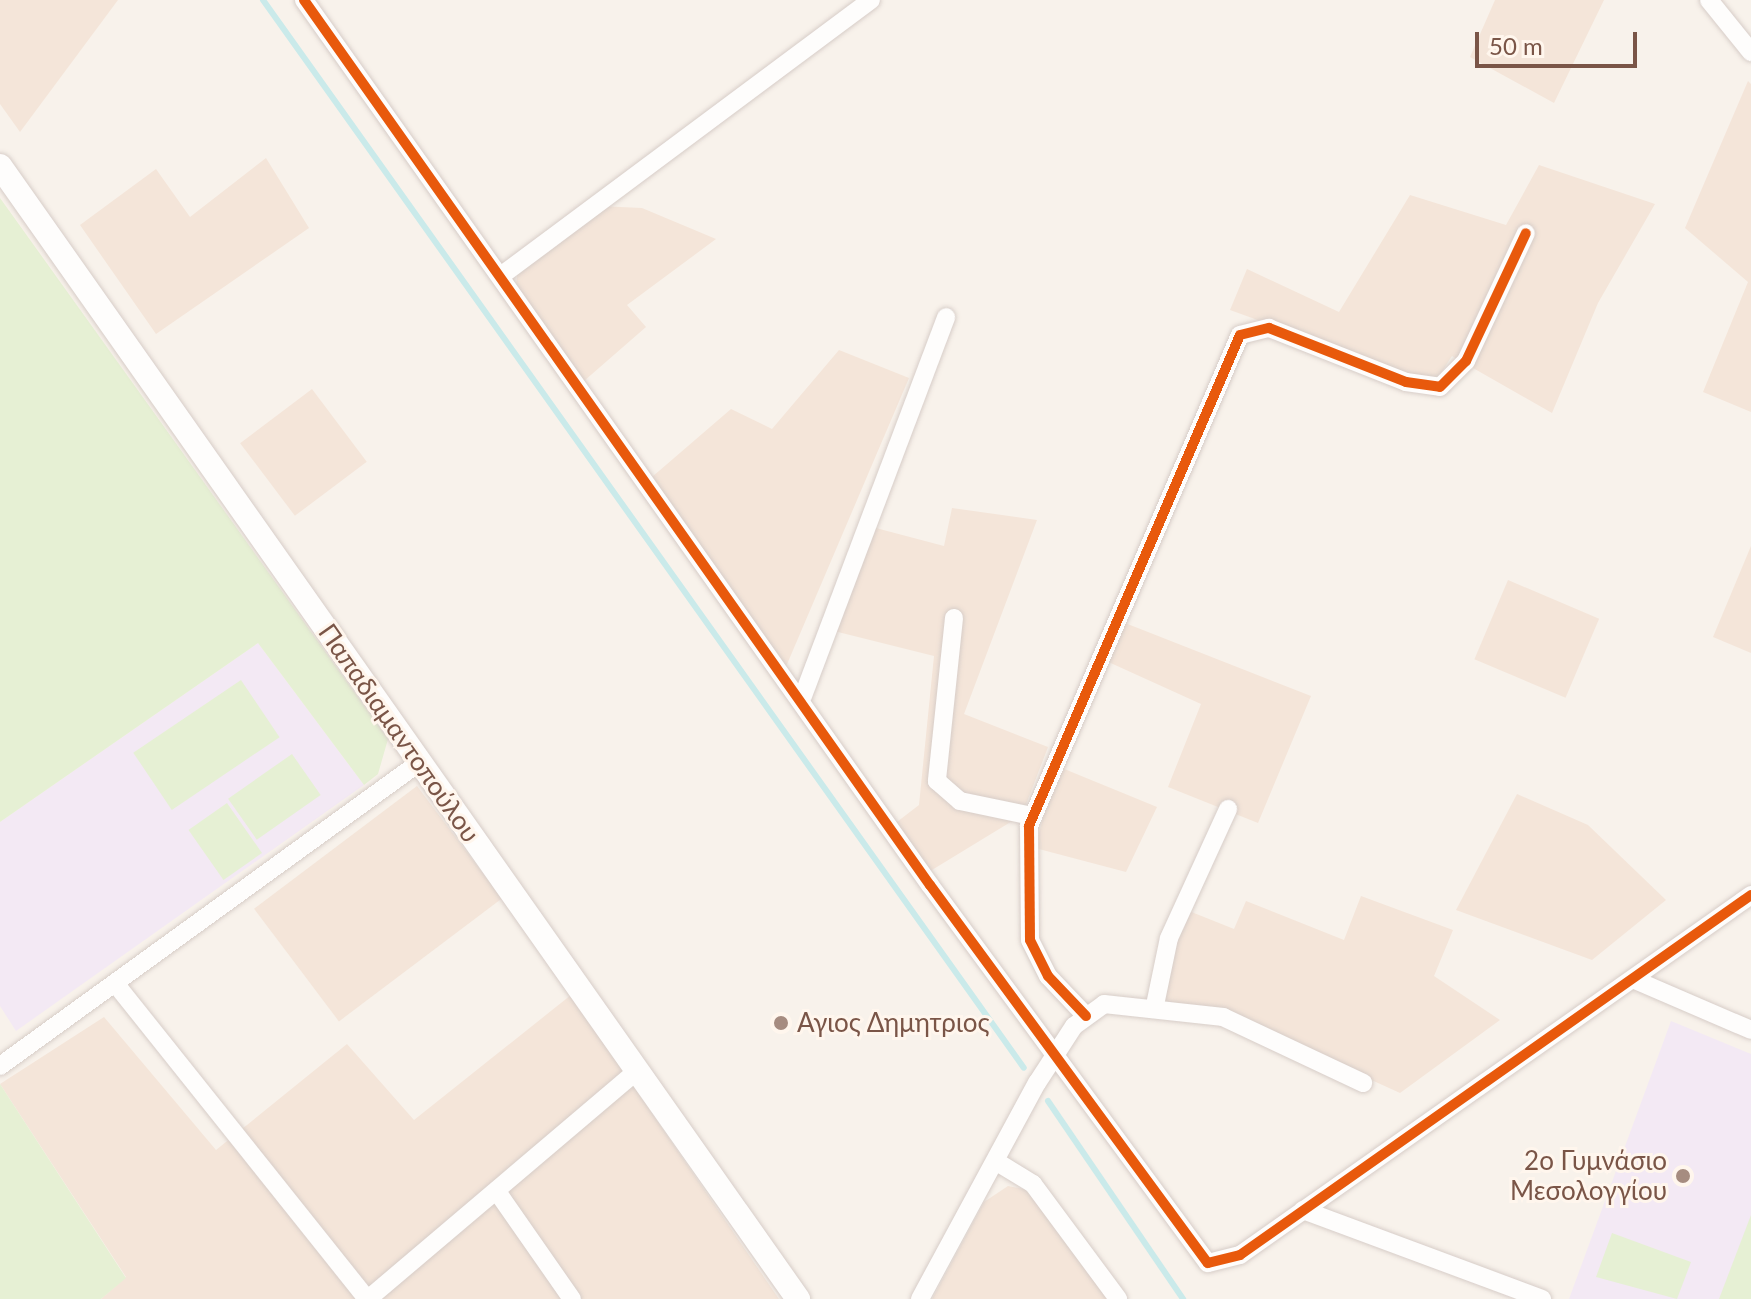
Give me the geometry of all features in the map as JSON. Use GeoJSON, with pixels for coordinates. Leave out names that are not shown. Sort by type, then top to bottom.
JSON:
{"type":"FeatureCollection","features":[{"type":"Feature","properties":{"kind":"main road","name":"Παπαδιαμαντοπούλου"},"geometry":{"type":"LineString","coordinates":[[0,166],[798,1299]]}},
{"type":"Feature","properties":{"kind":"street"},"geometry":{"type":"LineString","coordinates":[[304,0],[803,696],[930,885],[1059,1055],[1208,1263],[1233,1259],[1635,980],[1751,895]]}},
{"type":"Feature","properties":{"kind":"street"},"geometry":{"type":"LineString","coordinates":[[502,275],[871,0]]}},
{"type":"Feature","properties":{"kind":"street"},"geometry":{"type":"LineString","coordinates":[[1709,0],[1751,52]]}},
{"type":"Feature","properties":{"kind":"street"},"geometry":{"type":"LineString","coordinates":[[1086,1016],[1048,976],[1030,940],[1025,878],[1032,816],[1240,335],[1269,328],[1406,382],[1440,387],[1466,361],[1526,233]]}},
{"type":"Feature","properties":{"kind":"street"},"geometry":{"type":"LineString","coordinates":[[803,696],[946,317]]}},
{"type":"Feature","properties":{"kind":"street"},"geometry":{"type":"LineString","coordinates":[[954,618],[937,781],[960,801],[1032,816]]}},
{"type":"Feature","properties":{"kind":"street"},"geometry":{"type":"LineString","coordinates":[[0,1066],[118,987],[420,762]]}},
{"type":"Feature","properties":{"kind":"street"},"geometry":{"type":"LineString","coordinates":[[1155,1005],[1169,938],[1228,809]]}},
{"type":"Feature","properties":{"kind":"street"},"geometry":{"type":"LineString","coordinates":[[1635,980],[1751,1030]]}},
{"type":"Feature","properties":{"kind":"street"},"geometry":{"type":"LineString","coordinates":[[118,987],[367,1299],[498,1193],[637,1071]]}},
{"type":"Feature","properties":{"kind":"street"},"geometry":{"type":"LineString","coordinates":[[920,1299],[1059,1055],[1086,1016],[1110,1002],[1155,1005],[1236,1021],[1363,1083]]}},
{"type":"Feature","properties":{"kind":"street"},"geometry":{"type":"LineString","coordinates":[[997,1162],[1033,1184],[1118,1299]]}},
{"type":"Feature","properties":{"kind":"street"},"geometry":{"type":"LineString","coordinates":[[498,1193],[572,1299]]}},
{"type":"Feature","properties":{"kind":"street"},"geometry":{"type":"LineString","coordinates":[[1303,1210],[1542,1299]]}},
{"type":"Feature","properties":{"kind":"shaded area"},"geometry":{"type":"Polygon","coordinates":[[[0,0],[118,0],[20,132],[0,104],[0,0]]]}},
{"type":"Feature","properties":{"kind":"shaded area"},"geometry":{"type":"Polygon","coordinates":[[[1495,0],[1604,0],[1554,103],[1470,57],[1495,0]]]}},
{"type":"Feature","properties":{"kind":"shaded area"},"geometry":{"type":"Polygon","coordinates":[[[1748,81],[1751,84],[1751,412],[1703,392],[1748,282],[1685,228],[1748,81]]]}},
{"type":"Feature","properties":{"kind":"shaded area"},"geometry":{"type":"Polygon","coordinates":[[[266,158],[309,228],[156,334],[80,225],[156,169],[190,217],[266,158]]]}},
{"type":"Feature","properties":{"kind":"shaded area"},"geometry":{"type":"Polygon","coordinates":[[[1539,165],[1655,204],[1598,303],[1552,413],[1452,356],[1439,376],[1422,380],[1230,310],[1247,269],[1339,312],[1410,195],[1506,225],[1539,165]]]}},
{"type":"Feature","properties":{"kind":"shaded area"},"geometry":{"type":"Polygon","coordinates":[[[599,206],[642,208],[716,239],[627,305],[646,327],[584,381],[516,286],[518,266],[599,206]]]}},
{"type":"Feature","properties":{"kind":"shaded area"},"geometry":{"type":"Polygon","coordinates":[[[839,350],[909,378],[785,669],[652,477],[731,409],[772,429],[839,350]]]}},
{"type":"Feature","properties":{"kind":"shaded area"},"geometry":{"type":"Polygon","coordinates":[[[312,389],[367,462],[295,516],[240,443],[312,389]]]}},
{"type":"Feature","properties":{"kind":"shaded area"},"geometry":{"type":"Polygon","coordinates":[[[952,508],[1037,520],[964,714],[1048,747],[1022,815],[927,873],[893,825],[919,805],[934,656],[830,630],[872,527],[944,546],[952,508]]]}},
{"type":"Feature","properties":{"kind":"shaded area"},"geometry":{"type":"Polygon","coordinates":[[[1751,546],[1751,653],[1713,637],[1751,546]]]}},
{"type":"Feature","properties":{"kind":"shaded area"},"geometry":{"type":"Polygon","coordinates":[[[1508,580],[1599,619],[1566,698],[1474,659],[1508,580]]]}},
{"type":"Feature","properties":{"kind":"shaded area"},"geometry":{"type":"Polygon","coordinates":[[[1120,621],[1311,696],[1258,823],[1168,787],[1201,704],[1104,660],[1120,621]]]}},
{"type":"Feature","properties":{"kind":"shaded area"},"geometry":{"type":"Polygon","coordinates":[[[258,643],[364,785],[16,1031],[0,1006],[0,822],[258,643]]]}},
{"type":"Feature","properties":{"kind":"shaded area"},"geometry":{"type":"Polygon","coordinates":[[[1057,766],[1157,807],[1126,872],[1035,848],[1057,766]]]}},
{"type":"Feature","properties":{"kind":"shaded area"},"geometry":{"type":"Polygon","coordinates":[[[417,786],[502,899],[339,1021],[254,909],[417,786]]]}},
{"type":"Feature","properties":{"kind":"shaded area"},"geometry":{"type":"Polygon","coordinates":[[[1517,794],[1588,825],[1666,900],[1592,960],[1456,910],[1517,794]]]}},
{"type":"Feature","properties":{"kind":"shaded area"},"geometry":{"type":"Polygon","coordinates":[[[1361,896],[1453,930],[1434,976],[1500,1020],[1400,1093],[1218,1010],[1152,999],[1179,907],[1234,929],[1246,901],[1344,940],[1361,896]]]}},
{"type":"Feature","properties":{"kind":"shaded area"},"geometry":{"type":"Polygon","coordinates":[[[571,995],[779,1299],[101,1299],[126,1277],[0,1084],[104,1017],[216,1150],[347,1044],[414,1120],[571,995]]]}},
{"type":"Feature","properties":{"kind":"shaded area","name":"2ο Γυμνάσιο Μεσολογγίου"},"geometry":{"type":"Polygon","coordinates":[[[1671,1021],[1751,1054],[1751,1299],[1569,1299],[1671,1021]]]}},
{"type":"Feature","properties":{"kind":"shaded area"},"geometry":{"type":"Polygon","coordinates":[[[1008,1186],[1029,1190],[1108,1299],[932,1299],[984,1202],[1008,1186]]]}},
{"type":"Feature","properties":{"kind":"green space"},"geometry":{"type":"Polygon","coordinates":[[[0,198],[388,739],[378,774],[364,785],[258,643],[0,822],[0,198]]]}},
{"type":"Feature","properties":{"kind":"green space"},"geometry":{"type":"Polygon","coordinates":[[[241,680],[280,737],[172,810],[133,753],[241,680]]]}},
{"type":"Feature","properties":{"kind":"green space"},"geometry":{"type":"Polygon","coordinates":[[[292,754],[321,795],[257,840],[228,799],[292,754]]]}},
{"type":"Feature","properties":{"kind":"green space"},"geometry":{"type":"Polygon","coordinates":[[[227,803],[262,853],[223,880],[188,830],[227,803]]]}},
{"type":"Feature","properties":{"kind":"green space"},"geometry":{"type":"Polygon","coordinates":[[[0,1084],[126,1278],[101,1299],[0,1299],[0,1084]]]}},
{"type":"Feature","properties":{"kind":"green space"},"geometry":{"type":"Polygon","coordinates":[[[1751,1215],[1751,1299],[1719,1299],[1751,1215]]]}},
{"type":"Feature","properties":{"kind":"green space"},"geometry":{"type":"Polygon","coordinates":[[[1612,1233],[1691,1262],[1677,1299],[1596,1277],[1612,1233]]]}},
{"type":"Feature","properties":{"kind":"waterway"},"geometry":{"type":"LineString","coordinates":[[263,0],[1024,1068]]}},
{"type":"Feature","properties":{"kind":"waterway"},"geometry":{"type":"LineString","coordinates":[[1048,1101],[1183,1299]]}},
{"type":"Feature","properties":{"kind":"cycle path"},"geometry":{"type":"LineString","coordinates":[[304,0],[930,885],[1208,1263],[1240,1255],[1751,895]]}},
{"type":"Feature","properties":{"kind":"cycle path"},"geometry":{"type":"LineString","coordinates":[[1086,1016],[1048,976],[1030,940],[1029,826],[1240,335],[1269,328],[1406,382],[1440,387],[1466,361],[1526,233]]}},
{"type":"Feature","properties":{"kind":"place","name":"Αγιος Δημητριος"},"geometry":{"type":"Point","coordinates":[781,1023]}},
{"type":"Feature","properties":{"kind":"place","name":"2ο Γυμνάσιο Μεσολογγίου"},"geometry":{"type":"Point","coordinates":[1683,1176]}}]}
